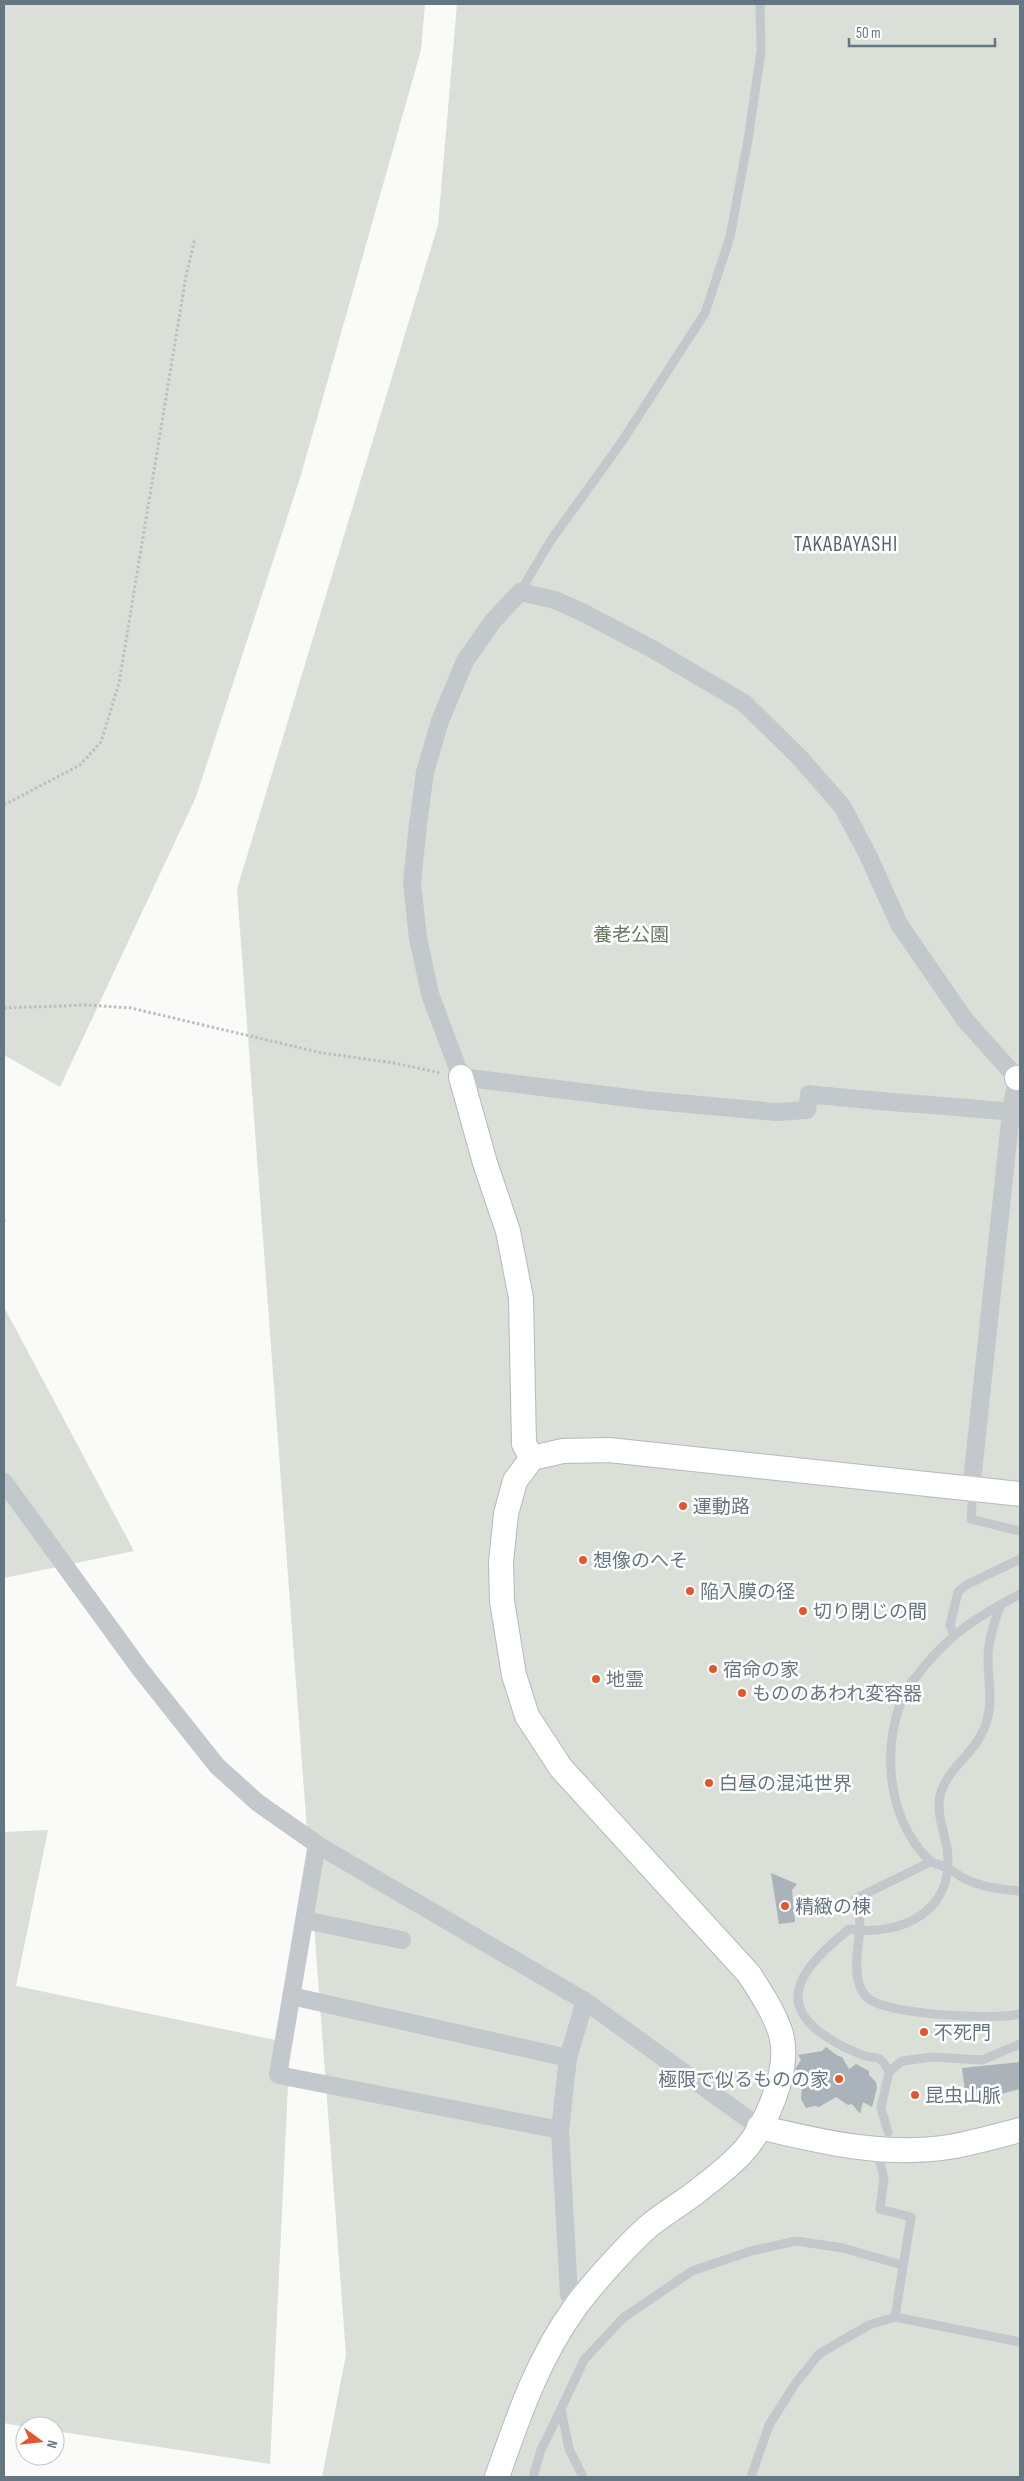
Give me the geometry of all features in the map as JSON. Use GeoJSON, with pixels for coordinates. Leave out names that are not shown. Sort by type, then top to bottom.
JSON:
{"type":"FeatureCollection","features":[{"type":"Feature","properties":{"kind":"street"},"geometry":{"type":"LineString","coordinates":[[532,1458],[524,1444],[520,1298],[508,1231],[461,1077],[430,994],[418,938],[412,883],[425,772],[440,721],[465,661],[493,621],[520,592],[555,600],[584,613],[654,650],[744,702],[800,758],[842,806],[868,855],[900,924],[965,1020],[1019,1078],[1011,1112],[972,1498]]}},
{"type":"Feature","properties":{"kind":"street"},"geometry":{"type":"LineString","coordinates":[[461,1077],[646,1100],[776,1112],[807,1110],[808,1094],[861,1100],[918,1102],[1011,1112]]}},
{"type":"Feature","properties":{"kind":"street"},"geometry":{"type":"LineString","coordinates":[[497,2477],[522,2406],[546,2354],[577,2306],[650,2226],[705,2186],[741,2154],[759,2127],[777,2092],[783,2067],[781,2035],[769,2005],[748,1974],[561,1768],[527,1716],[514,1675],[502,1601],[501,1562],[506,1514],[515,1481],[532,1458],[562,1451],[609,1450],[972,1498],[1020,1494]]}},
{"type":"Feature","properties":{"kind":"street"},"geometry":{"type":"LineString","coordinates":[[4,1482],[140,1669],[217,1766],[258,1803],[317,1844],[585,2001],[759,2127],[808,2139],[883,2141],[912,2150],[949,2147],[1020,2130]]}},
{"type":"Feature","properties":{"kind":"street"},"geometry":{"type":"LineString","coordinates":[[317,1844],[278,2075],[560,2130]]}},
{"type":"Feature","properties":{"kind":"street"},"geometry":{"type":"LineString","coordinates":[[304,1920],[402,1940]]}},
{"type":"Feature","properties":{"kind":"street"},"geometry":{"type":"LineString","coordinates":[[291,1996],[568,2058]]}},
{"type":"Feature","properties":{"kind":"street"},"geometry":{"type":"LineString","coordinates":[[577,2306],[569,2295],[560,2130],[568,2058],[585,2001]]}},
{"type":"Feature","properties":{"kind":"lane"},"geometry":{"type":"LineString","coordinates":[[520,592],[551,540],[621,443],[705,313],[730,236],[748,140],[761,51],[760,4]]}},
{"type":"Feature","properties":{"kind":"lane"},"geometry":{"type":"LineString","coordinates":[[972,1498],[971,1519],[1020,1531]]}},
{"type":"Feature","properties":{"kind":"lane"},"geometry":{"type":"LineString","coordinates":[[954,1635],[950,1625],[958,1592],[966,1584],[1020,1559]]}},
{"type":"Feature","properties":{"kind":"lane"},"geometry":{"type":"LineString","coordinates":[[1020,1594],[968,1623],[930,1659],[908,1686],[895,1721],[891,1753],[894,1791],[900,1817],[915,1844],[930,1862],[946,1868],[971,1882],[1000,1890],[1020,1891]]}},
{"type":"Feature","properties":{"kind":"lane"},"geometry":{"type":"LineString","coordinates":[[889,2072],[880,2059],[864,2055],[833,2041],[813,2026],[800,2011],[798,1992],[801,1981],[814,1958],[849,1929],[877,1931],[923,1916],[936,1904],[946,1880],[947,1850],[939,1805],[940,1793],[948,1776],[974,1748],[988,1718],[990,1701],[988,1659],[993,1624],[1001,1604]]}},
{"type":"Feature","properties":{"kind":"lane"},"geometry":{"type":"LineString","coordinates":[[930,1862],[855,1899],[859,1908],[860,1931],[857,1978],[862,1992],[869,1999],[895,2009],[988,2015],[1020,2014]]}},
{"type":"Feature","properties":{"kind":"lane"},"geometry":{"type":"LineString","coordinates":[[895,2317],[911,2217],[880,2209],[884,2179],[882,2108],[889,2072],[902,2061],[933,2057],[982,2060],[1020,2044]]}},
{"type":"Feature","properties":{"kind":"lane"},"geometry":{"type":"LineString","coordinates":[[533,2477],[541,2450],[584,2360],[623,2318],[692,2271],[751,2251],[796,2241],[843,2248],[902,2265]]}},
{"type":"Feature","properties":{"kind":"lane"},"geometry":{"type":"LineString","coordinates":[[751,2477],[769,2425],[795,2384],[819,2354],[869,2325],[895,2317],[1020,2342]]}},
{"type":"Feature","properties":{"kind":"lane"},"geometry":{"type":"LineString","coordinates":[[561,2408],[569,2449],[583,2477]]}},
{"type":"Feature","properties":{"kind":"path"},"geometry":{"type":"LineString","coordinates":[[4,805],[80,765],[101,742],[119,683],[186,276],[196,238]]}},
{"type":"Feature","properties":{"kind":"path"},"geometry":{"type":"LineString","coordinates":[[4,1008],[86,1005],[131,1008],[322,1053],[394,1063],[461,1077]]}},
{"type":"Feature","properties":{"kind":"green space"},"geometry":{"type":"Polygon","coordinates":[[[4,4],[425,4],[421,50],[301,475],[196,797],[60,1087],[4,1055],[4,4]]]}},
{"type":"Feature","properties":{"kind":"green space","name":"養老公園"},"geometry":{"type":"Polygon","coordinates":[[[457,4],[1020,4],[1020,2477],[322,2477],[346,2355],[237,889],[438,225],[457,4]]]}},
{"type":"Feature","properties":{"kind":"green space"},"geometry":{"type":"Polygon","coordinates":[[[4,1307],[134,1551],[4,1578],[4,1307]]]}},
{"type":"Feature","properties":{"kind":"green space"},"geometry":{"type":"Polygon","coordinates":[[[48,1830],[16,1986],[290,2043],[270,2464],[65,2433],[65,2416],[15,2416],[15,2425],[4,2423],[4,1832],[48,1830]]]}},
{"type":"Feature","properties":{"kind":"building","name":"精緻の棟"},"geometry":{"type":"Polygon","coordinates":[[[771,1873],[797,1884],[792,1890],[795,1922],[779,1924],[771,1873]]]}},
{"type":"Feature","properties":{"kind":"building","name":"極限で似るものの家"},"geometry":{"type":"Polygon","coordinates":[[[826,2047],[842,2057],[849,2069],[856,2064],[869,2071],[869,2075],[876,2082],[877,2088],[872,2107],[863,2102],[860,2114],[852,2104],[848,2105],[836,2097],[819,2107],[806,2108],[801,2099],[802,2086],[806,2074],[795,2069],[801,2060],[798,2055],[822,2051],[826,2047]]]}},
{"type":"Feature","properties":{"kind":"building"},"geometry":{"type":"Polygon","coordinates":[[[1020,2062],[1020,2089],[997,2095],[966,2097],[962,2068],[1020,2062]]]}},
{"type":"Feature","properties":{"kind":"place","name":"運動路"},"geometry":{"type":"Point","coordinates":[683,1506]}},
{"type":"Feature","properties":{"kind":"place","name":"想像のへそ"},"geometry":{"type":"Point","coordinates":[583,1560]}},
{"type":"Feature","properties":{"kind":"place","name":"陥入膜の径"},"geometry":{"type":"Point","coordinates":[690,1591]}},
{"type":"Feature","properties":{"kind":"place","name":"切り閉じの間"},"geometry":{"type":"Point","coordinates":[803,1611]}},
{"type":"Feature","properties":{"kind":"place","name":"宿命の家"},"geometry":{"type":"Point","coordinates":[713,1669]}},
{"type":"Feature","properties":{"kind":"place","name":"地霊"},"geometry":{"type":"Point","coordinates":[596,1679]}},
{"type":"Feature","properties":{"kind":"place","name":"もののあわれ変容器"},"geometry":{"type":"Point","coordinates":[742,1693]}},
{"type":"Feature","properties":{"kind":"place","name":"白昼の混沌世界"},"geometry":{"type":"Point","coordinates":[709,1783]}},
{"type":"Feature","properties":{"kind":"place","name":"精緻の棟"},"geometry":{"type":"Point","coordinates":[785,1906]}},
{"type":"Feature","properties":{"kind":"place","name":"不死門"},"geometry":{"type":"Point","coordinates":[924,2032]}},
{"type":"Feature","properties":{"kind":"place","name":"極限で似るものの家"},"geometry":{"type":"Point","coordinates":[839,2079]}},
{"type":"Feature","properties":{"kind":"place","name":"昆虫山脈"},"geometry":{"type":"Point","coordinates":[915,2095]}},
{"type":"Feature","properties":{"kind":"district","name":"TAKABAYASHI"},"geometry":{"type":"Point","coordinates":[846,544]}}]}
